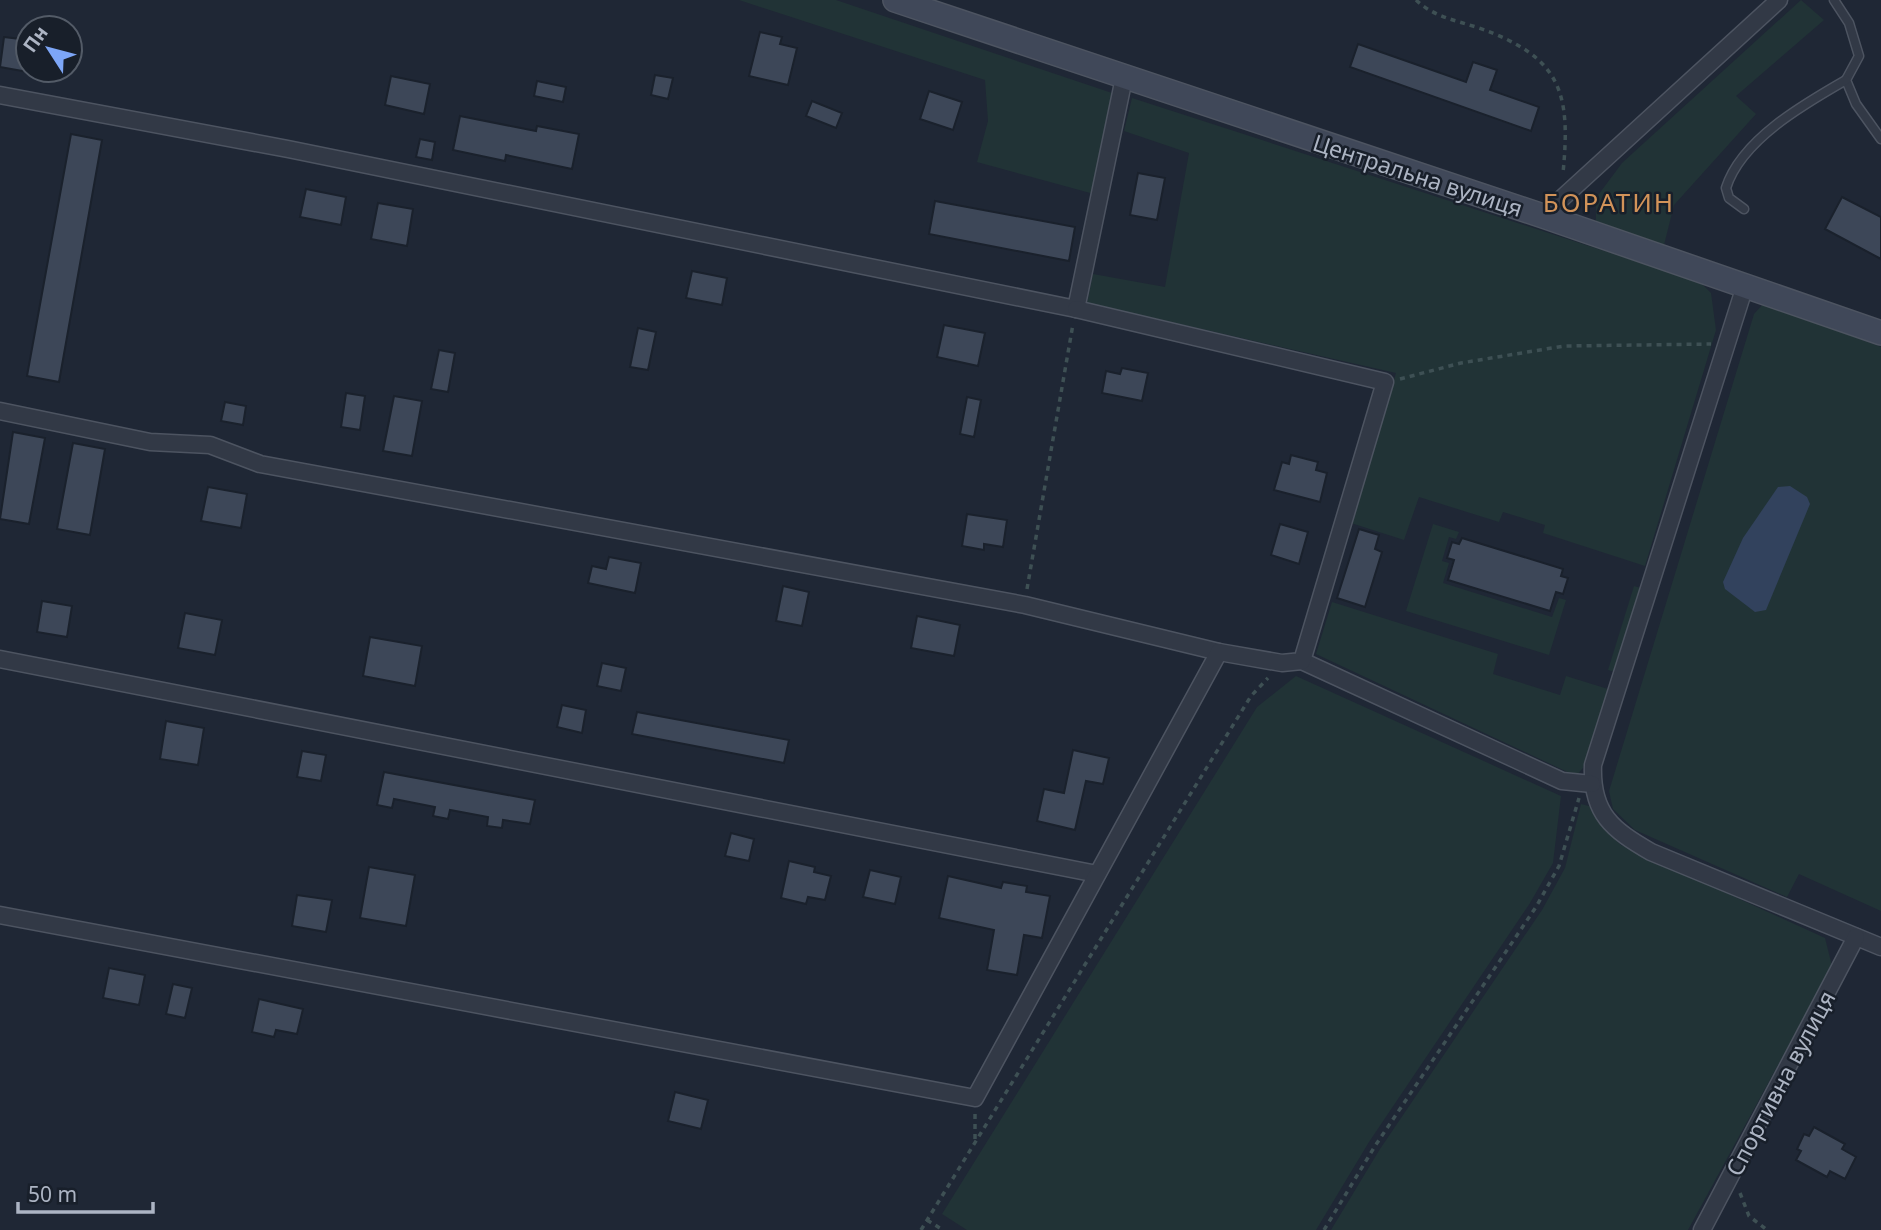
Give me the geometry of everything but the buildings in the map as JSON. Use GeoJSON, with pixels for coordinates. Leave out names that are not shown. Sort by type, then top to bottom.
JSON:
{"type":"FeatureCollection","features":[{"type":"Feature","properties":{"kind":"street","name":"Центральна вулиця"},"geometry":{"type":"LineString","coordinates":[[895,0],[1192,101],[1553,209],[1745,286],[1881,333]]}},
{"type":"Feature","properties":{"kind":"street"},"geometry":{"type":"LineString","coordinates":[[1553,209],[1779,0]]}},
{"type":"Feature","properties":{"kind":"street"},"geometry":{"type":"LineString","coordinates":[[1076,309],[1124,78]]}},
{"type":"Feature","properties":{"kind":"street"},"geometry":{"type":"LineString","coordinates":[[0,95],[446,181],[1076,309],[1385,382],[1302,661]]}},
{"type":"Feature","properties":{"kind":"street"},"geometry":{"type":"LineString","coordinates":[[1745,286],[1593,765],[1592,784],[1601,813],[1619,833],[1651,852],[1881,947]]}},
{"type":"Feature","properties":{"kind":"street"},"geometry":{"type":"LineString","coordinates":[[0,411],[150,442],[209,445],[260,464],[1025,605],[1219,652],[1282,663],[1302,661],[1562,780],[1592,784]]}},
{"type":"Feature","properties":{"kind":"street"},"geometry":{"type":"LineString","coordinates":[[0,915],[975,1098],[1219,652]]}},
{"type":"Feature","properties":{"kind":"street"},"geometry":{"type":"LineString","coordinates":[[0,659],[1097,874]]}},
{"type":"Feature","properties":{"kind":"street","name":"Спортивна вулиця"},"geometry":{"type":"LineString","coordinates":[[1702,1230],[1856,936]]}},
{"type":"Feature","properties":{"kind":"lane"},"geometry":{"type":"LineString","coordinates":[[1744,209],[1730,198],[1726,188],[1742,159],[1794,110],[1846,80],[1859,56],[1849,23],[1834,0]]}},
{"type":"Feature","properties":{"kind":"lane"},"geometry":{"type":"LineString","coordinates":[[1846,80],[1856,104],[1881,139]]}},
{"type":"Feature","properties":{"kind":"path"},"geometry":{"type":"LineString","coordinates":[[1416,0],[1430,13],[1482,29],[1531,53],[1554,75],[1564,100],[1565,149],[1553,209]]}},
{"type":"Feature","properties":{"kind":"path"},"geometry":{"type":"LineString","coordinates":[[1025,605],[1076,309]]}},
{"type":"Feature","properties":{"kind":"path"},"geometry":{"type":"LineString","coordinates":[[1385,382],[1461,363],[1564,346],[1727,344]]}},
{"type":"Feature","properties":{"kind":"path"},"geometry":{"type":"LineString","coordinates":[[921,1230],[1251,696],[1282,663]]}},
{"type":"Feature","properties":{"kind":"path"},"geometry":{"type":"LineString","coordinates":[[1324,1230],[1375,1146],[1536,907],[1559,866],[1575,801],[1592,784]]}},
{"type":"Feature","properties":{"kind":"path"},"geometry":{"type":"LineString","coordinates":[[975,1098],[975,1143]]}},
{"type":"Feature","properties":{"kind":"path"},"geometry":{"type":"LineString","coordinates":[[1736,1166],[1740,1193],[1749,1216],[1767,1230]]}},
{"type":"Feature","properties":{"kind":"path"},"geometry":{"type":"LineString","coordinates":[[928,1220],[943,1230]]}},
{"type":"Feature","properties":{"kind":"shaded area"},"geometry":{"type":"Polygon","coordinates":[[[739,0],[836,0],[1115,94],[1094,194],[977,162],[988,121],[985,80],[739,0]]]}},
{"type":"Feature","properties":{"kind":"shaded area"},"geometry":{"type":"Polygon","coordinates":[[[1801,0],[1824,20],[1736,96],[1756,114],[1674,205],[1664,245],[1596,222],[1596,198],[1622,163],[1801,0]]]}},
{"type":"Feature","properties":{"kind":"shaded area"},"geometry":{"type":"Polygon","coordinates":[[[1132,98],[1700,282],[1711,293],[1716,330],[1645,566],[1543,533],[1545,525],[1503,512],[1499,522],[1419,497],[1404,540],[1351,523],[1396,373],[1087,303],[1093,274],[1165,287],[1189,153],[1124,131],[1132,98]]]}},
{"type":"Feature","properties":{"kind":"shaded area"},"geometry":{"type":"Polygon","coordinates":[[[1764,303],[1881,347],[1881,911],[1799,874],[1787,897],[1635,830],[1613,809],[1609,791],[1754,314],[1764,303]]]}},
{"type":"Feature","properties":{"kind":"shaded area"},"geometry":{"type":"Polygon","coordinates":[[[1433,524],[1459,532],[1456,539],[1449,537],[1442,561],[1449,563],[1443,583],[1552,617],[1559,598],[1566,600],[1549,655],[1406,611],[1433,524]]]}},
{"type":"Feature","properties":{"kind":"shaded area"},"geometry":{"type":"Polygon","coordinates":[[[1634,586],[1641,588],[1615,672],[1608,670],[1634,586]]]}},
{"type":"Feature","properties":{"kind":"shaded area"},"geometry":{"type":"Polygon","coordinates":[[[1332,602],[1498,654],[1493,674],[1560,695],[1566,676],[1608,689],[1583,768],[1576,776],[1316,654],[1332,602]]]}},
{"type":"Feature","properties":{"kind":"shaded area"},"geometry":{"type":"Polygon","coordinates":[[[1296,676],[1561,796],[1553,863],[1530,903],[1369,1142],[1316,1230],[967,1230],[942,1214],[1257,707],[1296,676]]]}},
{"type":"Feature","properties":{"kind":"shaded area"},"geometry":{"type":"Polygon","coordinates":[[[1581,804],[1589,806],[1602,827],[1621,845],[1825,938],[1832,966],[1688,1230],[1331,1230],[1380,1149],[1542,910],[1565,868],[1581,804]]]}},
{"type":"Feature","properties":{"kind":"water"},"geometry":{"type":"Polygon","coordinates":[[[1790,486],[1807,497],[1810,504],[1766,610],[1755,612],[1725,589],[1723,582],[1743,538],[1778,487],[1790,486]]]}},
{"type":"Feature","properties":{"kind":"district","name":"БОРАТИН"},"geometry":{"type":"Point","coordinates":[1609,202]}}]}
